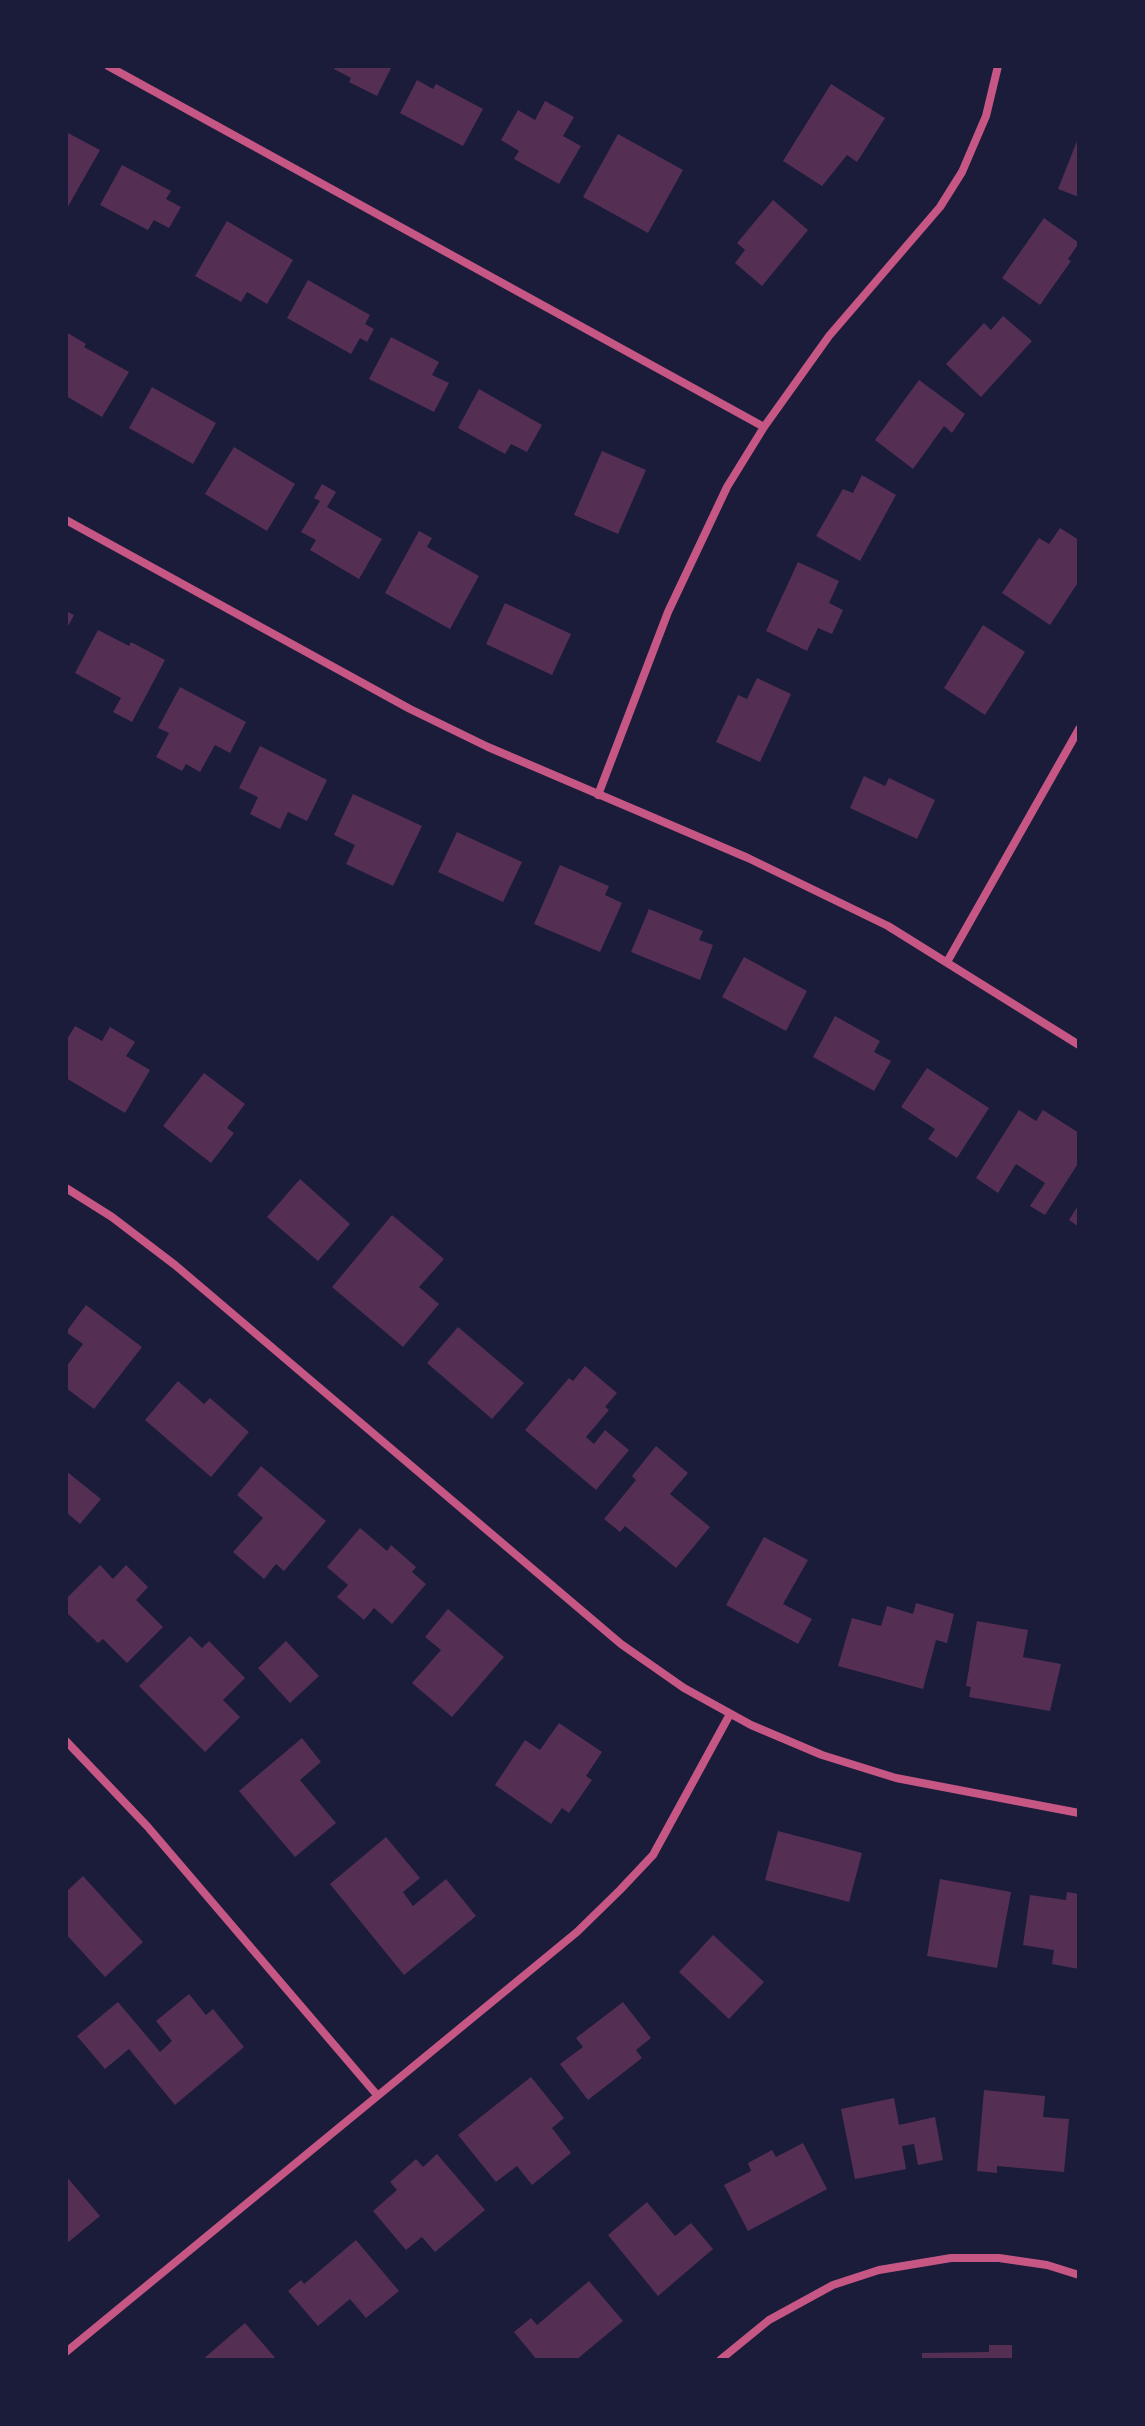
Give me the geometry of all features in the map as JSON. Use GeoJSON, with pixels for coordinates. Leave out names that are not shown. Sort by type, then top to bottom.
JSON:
{"type":"FeatureCollection","features":[{"type":"Feature","properties":{"kind":"street"},"geometry":{"type":"LineString","coordinates":[[108,66],[764,427]]}},
{"type":"Feature","properties":{"kind":"street"},"geometry":{"type":"LineString","coordinates":[[598,795],[668,612],[727,487],[764,427],[829,336],[940,207],[962,172],[986,116],[998,66]]}},
{"type":"Feature","properties":{"kind":"street"},"geometry":{"type":"LineString","coordinates":[[66,520],[410,709],[598,795],[748,858],[888,926],[1079,1045]]}},
{"type":"Feature","properties":{"kind":"street"},"geometry":{"type":"LineString","coordinates":[[947,962],[1022,824],[1079,729]]}},
{"type":"Feature","properties":{"kind":"street"},"geometry":{"type":"LineString","coordinates":[[66,1188],[112,1217],[175,1265],[621,1644],[684,1688],[730,1714],[822,1755],[896,1778],[1079,1813]]}},
{"type":"Feature","properties":{"kind":"street"},"geometry":{"type":"LineString","coordinates":[[66,2352],[577,1932],[653,1855],[730,1714]]}},
{"type":"Feature","properties":{"kind":"street"},"geometry":{"type":"LineString","coordinates":[[66,1741],[147,1826],[377,2095]]}},
{"type":"Feature","properties":{"kind":"street"},"geometry":{"type":"LineString","coordinates":[[720,2360],[769,2320],[833,2285],[879,2270],[951,2258],[999,2258],[1047,2265],[1079,2275]]}},
{"type":"Feature","properties":{"kind":"building"},"geometry":{"type":"Polygon","coordinates":[[[336,66],[392,66],[377,96],[349,82],[351,78],[334,69],[336,66]]]}},
{"type":"Feature","properties":{"kind":"building"},"geometry":{"type":"Polygon","coordinates":[[[417,80],[433,89],[436,84],[483,109],[463,146],[400,113],[417,80]]]}},
{"type":"Feature","properties":{"kind":"building"},"geometry":{"type":"Polygon","coordinates":[[[831,84],[885,118],[857,162],[847,155],[822,186],[783,161],[831,84]]]}},
{"type":"Feature","properties":{"kind":"building"},"geometry":{"type":"Polygon","coordinates":[[[545,101],[574,117],[563,136],[581,146],[559,184],[514,159],[519,151],[501,140],[518,110],[535,120],[545,101]]]}},
{"type":"Feature","properties":{"kind":"building"},"geometry":{"type":"Polygon","coordinates":[[[66,132],[100,150],[66,210],[66,132]]]}},
{"type":"Feature","properties":{"kind":"building"},"geometry":{"type":"Polygon","coordinates":[[[618,134],[683,170],[648,233],[583,197],[618,134]]]}},
{"type":"Feature","properties":{"kind":"building"},"geometry":{"type":"Polygon","coordinates":[[[1079,136],[1079,197],[1058,189],[1079,136]]]}},
{"type":"Feature","properties":{"kind":"building"},"geometry":{"type":"Polygon","coordinates":[[[122,165],[171,191],[166,199],[181,207],[169,228],[154,220],[148,230],[100,205],[122,165]]]}},
{"type":"Feature","properties":{"kind":"building"},"geometry":{"type":"Polygon","coordinates":[[[773,200],[808,230],[762,286],[735,263],[745,250],[737,243],[773,200]]]}},
{"type":"Feature","properties":{"kind":"building"},"geometry":{"type":"Polygon","coordinates":[[[1044,218],[1079,243],[1068,259],[1071,261],[1040,305],[1002,278],[1044,218]]]}},
{"type":"Feature","properties":{"kind":"building"},"geometry":{"type":"Polygon","coordinates":[[[227,221],[293,260],[267,304],[247,292],[241,302],[195,276],[227,221]]]}},
{"type":"Feature","properties":{"kind":"building"},"geometry":{"type":"Polygon","coordinates":[[[308,280],[370,315],[365,324],[374,329],[367,342],[360,338],[351,354],[287,318],[308,280]]]}},
{"type":"Feature","properties":{"kind":"building"},"geometry":{"type":"Polygon","coordinates":[[[1003,316],[1032,341],[981,397],[946,364],[984,323],[991,330],[1003,316]]]}},
{"type":"Feature","properties":{"kind":"building"},"geometry":{"type":"Polygon","coordinates":[[[66,332],[86,344],[84,347],[129,372],[102,417],[66,396],[66,332]]]}},
{"type":"Feature","properties":{"kind":"building"},"geometry":{"type":"Polygon","coordinates":[[[391,337],[439,362],[432,375],[449,383],[434,412],[369,379],[391,337]]]}},
{"type":"Feature","properties":{"kind":"building"},"geometry":{"type":"Polygon","coordinates":[[[919,380],[965,414],[952,433],[944,426],[913,469],[875,440],[919,380]]]}},
{"type":"Feature","properties":{"kind":"building"},"geometry":{"type":"Polygon","coordinates":[[[152,387],[216,423],[193,464],[129,428],[152,387]]]}},
{"type":"Feature","properties":{"kind":"building"},"geometry":{"type":"Polygon","coordinates":[[[479,389],[542,425],[527,452],[511,444],[505,454],[458,428],[479,389]]]}},
{"type":"Feature","properties":{"kind":"building"},"geometry":{"type":"Polygon","coordinates":[[[234,447],[295,484],[267,531],[205,494],[234,447]]]}},
{"type":"Feature","properties":{"kind":"building"},"geometry":{"type":"Polygon","coordinates":[[[602,451],[646,470],[618,534],[574,515],[602,451]]]}},
{"type":"Feature","properties":{"kind":"building"},"geometry":{"type":"Polygon","coordinates":[[[862,475],[896,495],[860,561],[816,536],[843,489],[853,493],[862,475]]]}},
{"type":"Feature","properties":{"kind":"building"},"geometry":{"type":"Polygon","coordinates":[[[322,484],[336,492],[327,507],[382,539],[359,579],[310,550],[316,540],[301,532],[320,501],[314,498],[322,484]]]}},
{"type":"Feature","properties":{"kind":"building"},"geometry":{"type":"Polygon","coordinates":[[[1060,528],[1079,540],[1079,581],[1050,625],[1002,593],[1039,538],[1049,544],[1060,528]]]}},
{"type":"Feature","properties":{"kind":"building"},"geometry":{"type":"Polygon","coordinates":[[[419,531],[432,538],[427,547],[479,576],[450,629],[385,593],[419,531]]]}},
{"type":"Feature","properties":{"kind":"building"},"geometry":{"type":"Polygon","coordinates":[[[798,562],[839,581],[829,603],[843,610],[832,634],[818,628],[807,651],[766,631],[798,562]]]}},
{"type":"Feature","properties":{"kind":"building"},"geometry":{"type":"Polygon","coordinates":[[[505,603],[571,634],[552,675],[486,644],[505,603]]]}},
{"type":"Feature","properties":{"kind":"building"},"geometry":{"type":"Polygon","coordinates":[[[66,611],[74,615],[66,630],[66,611]]]}},
{"type":"Feature","properties":{"kind":"building"},"geometry":{"type":"Polygon","coordinates":[[[983,625],[1025,652],[985,715],[944,688],[983,625]]]}},
{"type":"Feature","properties":{"kind":"building"},"geometry":{"type":"Polygon","coordinates":[[[98,630],[129,646],[131,642],[165,660],[132,722],[113,712],[121,698],[75,673],[98,630]]]}},
{"type":"Feature","properties":{"kind":"building"},"geometry":{"type":"Polygon","coordinates":[[[757,678],[791,694],[760,762],[716,742],[738,695],[747,699],[757,678]]]}},
{"type":"Feature","properties":{"kind":"building"},"geometry":{"type":"Polygon","coordinates":[[[180,687],[246,722],[230,753],[215,745],[200,772],[186,764],[182,771],[156,757],[169,733],[158,728],[180,687]]]}},
{"type":"Feature","properties":{"kind":"building"},"geometry":{"type":"Polygon","coordinates":[[[260,746],[327,780],[307,821],[288,812],[280,829],[250,814],[258,797],[239,788],[260,746]]]}},
{"type":"Feature","properties":{"kind":"building"},"geometry":{"type":"Polygon","coordinates":[[[864,776],[885,786],[889,778],[935,800],[917,839],[850,808],[864,776]]]}},
{"type":"Feature","properties":{"kind":"building"},"geometry":{"type":"Polygon","coordinates":[[[353,794],[422,826],[393,886],[346,864],[355,845],[334,835],[353,794]]]}},
{"type":"Feature","properties":{"kind":"building"},"geometry":{"type":"Polygon","coordinates":[[[457,832],[522,862],[503,902],[438,872],[457,832]]]}},
{"type":"Feature","properties":{"kind":"building"},"geometry":{"type":"Polygon","coordinates":[[[560,865],[609,886],[605,895],[622,903],[600,952],[534,924],[560,865]]]}},
{"type":"Feature","properties":{"kind":"building"},"geometry":{"type":"Polygon","coordinates":[[[649,909],[703,931],[699,940],[713,945],[700,980],[631,952],[649,909]]]}},
{"type":"Feature","properties":{"kind":"building"},"geometry":{"type":"Polygon","coordinates":[[[744,957],[807,991],[786,1031],[722,997],[744,957]]]}},
{"type":"Feature","properties":{"kind":"building"},"geometry":{"type":"Polygon","coordinates":[[[835,1016],[880,1041],[874,1052],[891,1061],[874,1091],[813,1057],[835,1016]]]}},
{"type":"Feature","properties":{"kind":"building"},"geometry":{"type":"Polygon","coordinates":[[[75,1026],[102,1041],[110,1027],[135,1042],[126,1056],[150,1070],[125,1113],[66,1078],[66,1041],[75,1026]]]}},
{"type":"Feature","properties":{"kind":"building"},"geometry":{"type":"Polygon","coordinates":[[[927,1068],[989,1108],[957,1158],[928,1139],[935,1129],[901,1107],[927,1068]]]}},
{"type":"Feature","properties":{"kind":"building"},"geometry":{"type":"Polygon","coordinates":[[[204,1073],[245,1104],[227,1128],[234,1133],[211,1163],[163,1126],[204,1073]]]}},
{"type":"Feature","properties":{"kind":"building"},"geometry":{"type":"Polygon","coordinates":[[[1019,1110],[1036,1121],[1043,1110],[1079,1133],[1079,1162],[1045,1215],[1030,1206],[1045,1183],[1016,1164],[998,1193],[976,1178],[1019,1110]]]}},
{"type":"Feature","properties":{"kind":"building"},"geometry":{"type":"Polygon","coordinates":[[[300,1179],[350,1224],[318,1261],[267,1217],[300,1179]]]}},
{"type":"Feature","properties":{"kind":"building"},"geometry":{"type":"Polygon","coordinates":[[[1079,1204],[1079,1227],[1069,1220],[1079,1204]]]}},
{"type":"Feature","properties":{"kind":"building"},"geometry":{"type":"Polygon","coordinates":[[[392,1215],[444,1259],[419,1287],[439,1304],[403,1347],[332,1287],[392,1215]]]}},
{"type":"Feature","properties":{"kind":"building"},"geometry":{"type":"Polygon","coordinates":[[[86,1305],[142,1347],[94,1409],[66,1388],[66,1367],[83,1344],[66,1332],[86,1305]]]}},
{"type":"Feature","properties":{"kind":"building"},"geometry":{"type":"Polygon","coordinates":[[[458,1327],[524,1383],[492,1419],[427,1363],[458,1327]]]}},
{"type":"Feature","properties":{"kind":"building"},"geometry":{"type":"Polygon","coordinates":[[[585,1366],[617,1393],[605,1407],[609,1410],[586,1437],[594,1444],[605,1430],[629,1450],[596,1490],[525,1430],[569,1378],[573,1381],[585,1366]]]}},
{"type":"Feature","properties":{"kind":"building"},"geometry":{"type":"Polygon","coordinates":[[[178,1381],[204,1404],[210,1398],[249,1432],[211,1477],[145,1420],[178,1381]]]}},
{"type":"Feature","properties":{"kind":"building"},"geometry":{"type":"Polygon","coordinates":[[[656,1446],[688,1473],[670,1494],[710,1527],[676,1568],[625,1526],[620,1532],[604,1519],[636,1480],[632,1476],[656,1446]]]}},
{"type":"Feature","properties":{"kind":"building"},"geometry":{"type":"Polygon","coordinates":[[[261,1466],[326,1521],[284,1571],[276,1564],[264,1579],[233,1552],[263,1518],[237,1495],[261,1466]]]}},
{"type":"Feature","properties":{"kind":"building"},"geometry":{"type":"Polygon","coordinates":[[[66,1471],[101,1499],[80,1524],[66,1512],[66,1471]]]}},
{"type":"Feature","properties":{"kind":"building"},"geometry":{"type":"Polygon","coordinates":[[[360,1528],[387,1551],[391,1545],[416,1567],[412,1572],[426,1584],[392,1624],[374,1608],[364,1620],[337,1597],[348,1585],[327,1567],[360,1528]]]}},
{"type":"Feature","properties":{"kind":"building"},"geometry":{"type":"Polygon","coordinates":[[[764,1537],[808,1560],[783,1604],[812,1619],[798,1644],[726,1605],[764,1537]]]}},
{"type":"Feature","properties":{"kind":"building"},"geometry":{"type":"Polygon","coordinates":[[[100,1565],[113,1579],[126,1565],[148,1587],[136,1600],[163,1627],[127,1663],[103,1639],[98,1643],[66,1612],[66,1599],[100,1565]]]}},
{"type":"Feature","properties":{"kind":"building"},"geometry":{"type":"Polygon","coordinates":[[[916,1603],[954,1614],[947,1643],[936,1640],[923,1689],[838,1666],[852,1618],[881,1626],[887,1606],[913,1614],[916,1603]]]}},
{"type":"Feature","properties":{"kind":"building"},"geometry":{"type":"Polygon","coordinates":[[[448,1609],[504,1657],[452,1717],[412,1683],[441,1650],[425,1637],[448,1609]]]}},
{"type":"Feature","properties":{"kind":"building"},"geometry":{"type":"Polygon","coordinates":[[[977,1621],[1028,1630],[1023,1657],[1061,1664],[1050,1711],[969,1697],[971,1687],[966,1686],[977,1621]]]}},
{"type":"Feature","properties":{"kind":"building"},"geometry":{"type":"Polygon","coordinates":[[[190,1636],[202,1648],[209,1641],[245,1678],[223,1700],[240,1717],[205,1752],[139,1686],[190,1636]]]}},
{"type":"Feature","properties":{"kind":"building"},"geometry":{"type":"Polygon","coordinates":[[[286,1641],[319,1676],[290,1703],[258,1668],[286,1641]]]}},
{"type":"Feature","properties":{"kind":"building"},"geometry":{"type":"Polygon","coordinates":[[[559,1723],[602,1752],[586,1776],[592,1780],[569,1813],[562,1808],[551,1824],[495,1785],[525,1740],[540,1750],[559,1723]]]}},
{"type":"Feature","properties":{"kind":"building"},"geometry":{"type":"Polygon","coordinates":[[[302,1738],[321,1762],[300,1780],[336,1823],[295,1857],[239,1791],[302,1738]]]}},
{"type":"Feature","properties":{"kind":"building"},"geometry":{"type":"Polygon","coordinates":[[[778,1831],[862,1853],[849,1902],[765,1880],[778,1831]]]}},
{"type":"Feature","properties":{"kind":"building"},"geometry":{"type":"Polygon","coordinates":[[[386,1837],[420,1878],[403,1892],[413,1906],[446,1879],[476,1916],[404,1975],[330,1884],[386,1837]]]}},
{"type":"Feature","properties":{"kind":"building"},"geometry":{"type":"Polygon","coordinates":[[[83,1876],[143,1942],[105,1977],[66,1934],[66,1892],[83,1876]]]}},
{"type":"Feature","properties":{"kind":"building"},"geometry":{"type":"Polygon","coordinates":[[[940,1879],[1011,1892],[997,1968],[927,1956],[940,1879]]]}},
{"type":"Feature","properties":{"kind":"building"},"geometry":{"type":"Polygon","coordinates":[[[1067,1892],[1079,1894],[1079,1969],[1052,1964],[1054,1950],[1023,1945],[1030,1895],[1066,1900],[1067,1892]]]}},
{"type":"Feature","properties":{"kind":"building"},"geometry":{"type":"Polygon","coordinates":[[[713,1935],[764,1982],[729,2019],[679,1972],[713,1935]]]}},
{"type":"Feature","properties":{"kind":"building"},"geometry":{"type":"Polygon","coordinates":[[[189,1994],[206,2015],[213,2009],[244,2047],[175,2105],[129,2049],[105,2069],[77,2036],[118,2002],[160,2052],[172,2041],[156,2021],[189,1994]]]}},
{"type":"Feature","properties":{"kind":"building"},"geometry":{"type":"Polygon","coordinates":[[[623,2002],[651,2038],[636,2050],[642,2058],[588,2100],[560,2064],[583,2047],[576,2038],[623,2002]]]}},
{"type":"Feature","properties":{"kind":"building"},"geometry":{"type":"Polygon","coordinates":[[[531,2077],[564,2118],[552,2128],[571,2153],[532,2185],[517,2166],[496,2182],[458,2135],[531,2077]]]}},
{"type":"Feature","properties":{"kind":"building"},"geometry":{"type":"Polygon","coordinates":[[[984,2090],[1045,2096],[1043,2117],[1069,2119],[1064,2172],[997,2166],[997,2173],[977,2171],[984,2090]]]}},
{"type":"Feature","properties":{"kind":"building"},"geometry":{"type":"Polygon","coordinates":[[[894,2098],[899,2125],[935,2117],[943,2160],[918,2165],[914,2144],[902,2146],[906,2169],[855,2179],[841,2109],[894,2098]]]}},
{"type":"Feature","properties":{"kind":"building"},"geometry":{"type":"Polygon","coordinates":[[[803,2143],[827,2189],[748,2231],[724,2185],[751,2171],[748,2163],[772,2150],[776,2157],[803,2143]]]}},
{"type":"Feature","properties":{"kind":"building"},"geometry":{"type":"Polygon","coordinates":[[[437,2154],[485,2210],[435,2252],[422,2237],[406,2250],[373,2211],[397,2190],[390,2182],[416,2159],[423,2167],[437,2154]]]}},
{"type":"Feature","properties":{"kind":"building"},"geometry":{"type":"Polygon","coordinates":[[[66,2176],[100,2216],[66,2244],[66,2176]]]}},
{"type":"Feature","properties":{"kind":"building"},"geometry":{"type":"Polygon","coordinates":[[[647,2202],[675,2236],[691,2223],[713,2249],[658,2296],[608,2235],[647,2202]]]}},
{"type":"Feature","properties":{"kind":"building"},"geometry":{"type":"Polygon","coordinates":[[[356,2240],[399,2291],[366,2318],[350,2299],[318,2326],[288,2291],[301,2280],[304,2284],[356,2240]]]}},
{"type":"Feature","properties":{"kind":"building"},"geometry":{"type":"Polygon","coordinates":[[[589,2281],[623,2321],[576,2360],[537,2360],[514,2332],[531,2318],[537,2325],[589,2281]]]}},
{"type":"Feature","properties":{"kind":"building"},"geometry":{"type":"Polygon","coordinates":[[[245,2323],[277,2360],[202,2360],[245,2323]]]}},
{"type":"Feature","properties":{"kind":"building"},"geometry":{"type":"Polygon","coordinates":[[[989,2345],[1012,2345],[1012,2360],[922,2360],[922,2353],[989,2352],[989,2345]]]}}]}
